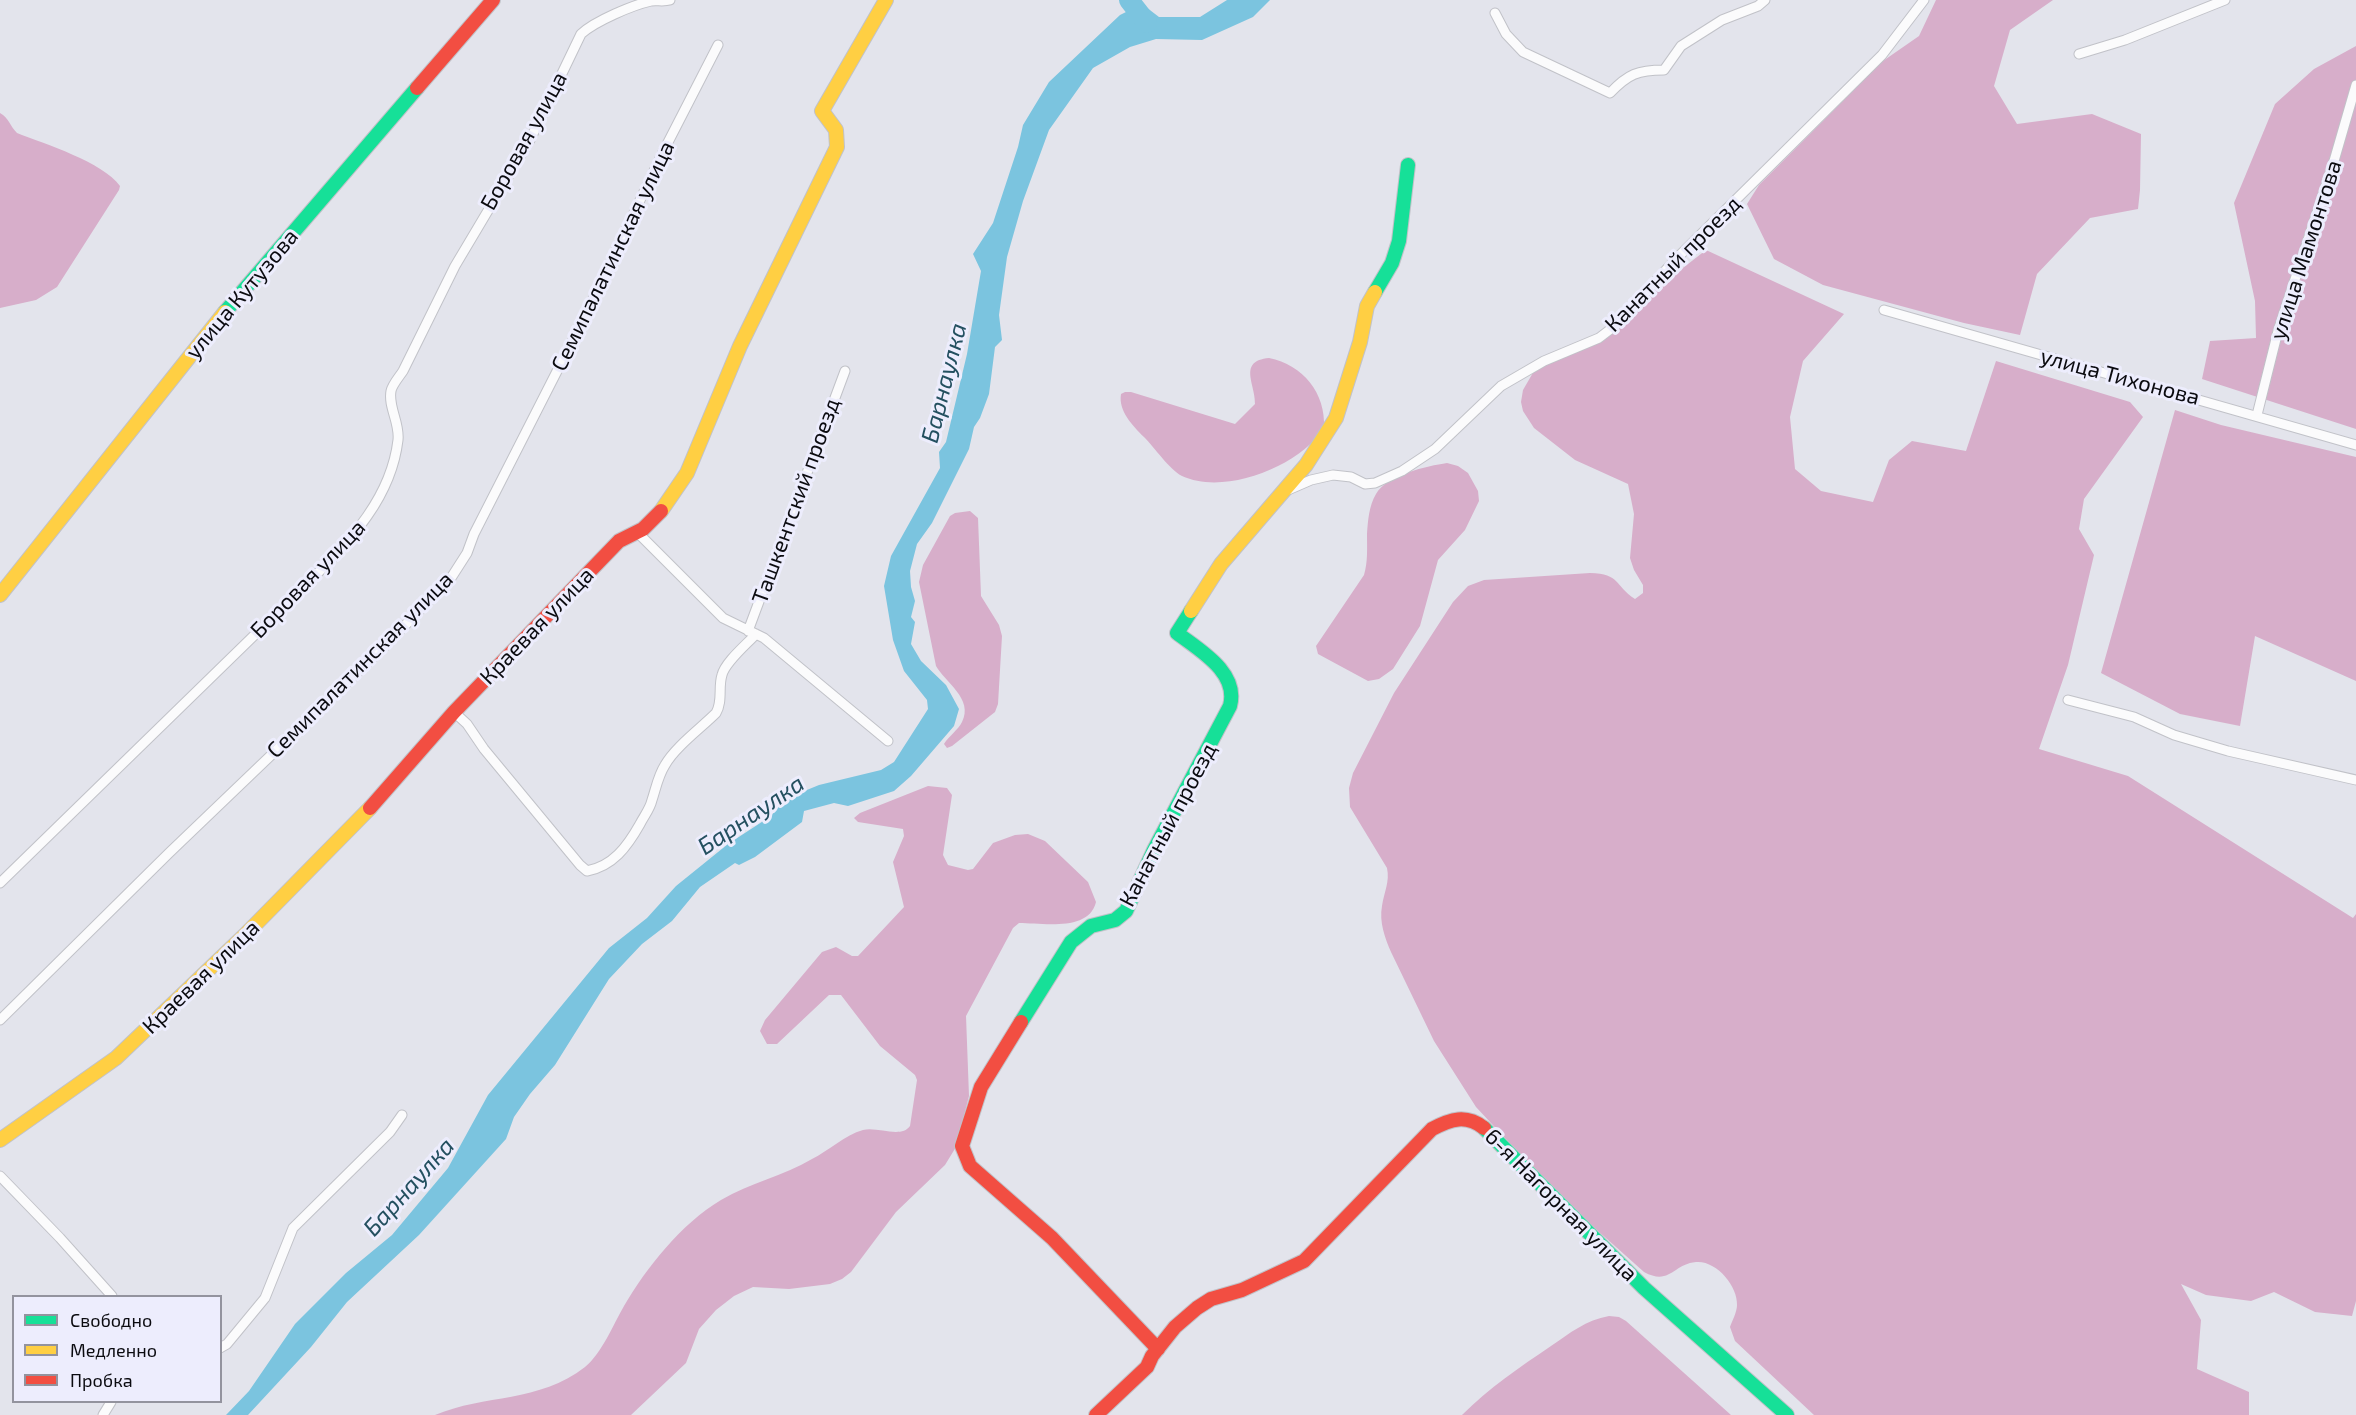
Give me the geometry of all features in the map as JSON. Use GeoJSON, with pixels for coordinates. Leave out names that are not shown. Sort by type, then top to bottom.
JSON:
{"type":"FeatureCollection","features":[{"type":"Feature","properties":{"kind":"street","name":"улица Кутузова"},"geometry":{"type":"LineString","coordinates":[[0,595],[236,299],[493,0]]}},
{"type":"Feature","properties":{"kind":"street","name":"Боровая улица"},"geometry":{"type":"LineString","coordinates":[[0,884],[311,580],[356,533],[381,494],[395,455],[398,434],[390,401],[391,390],[403,371],[474,231],[530,140],[578,39],[585,30],[637,6],[652,1],[669,0]]}},
{"type":"Feature","properties":{"kind":"street","name":"Краевая улица"},"geometry":{"type":"LineString","coordinates":[[0,1140],[116,1058],[321,859],[382,796],[454,712],[619,541],[637,532],[664,509],[687,473],[740,346],[837,147],[836,129],[822,111],[886,0]]}},
{"type":"Feature","properties":{"kind":"street"},"geometry":{"type":"LineString","coordinates":[[1495,13],[1506,34],[1523,52],[1610,93],[1624,78],[1647,70],[1664,70],[1682,46],[1722,20],[1758,6],[1766,0]]}},
{"type":"Feature","properties":{"kind":"street","name":"Канатный проезд"},"geometry":{"type":"LineString","coordinates":[[1282,492],[1311,480],[1333,476],[1351,477],[1365,484],[1375,483],[1402,471],[1435,449],[1501,386],[1544,361],[1599,338],[1616,325],[1688,248],[1882,56],[1924,0]]}},
{"type":"Feature","properties":{"kind":"street"},"geometry":{"type":"LineString","coordinates":[[2079,54],[2125,40],[2225,0]]}},
{"type":"Feature","properties":{"kind":"street","name":"Семипалатинская улица"},"geometry":{"type":"LineString","coordinates":[[0,1020],[169,853],[384,647],[451,578],[466,553],[580,326],[657,164],[718,45]]}},
{"type":"Feature","properties":{"kind":"street","name":"улица Мамонтова"},"geometry":{"type":"LineString","coordinates":[[2258,415],[2278,331],[2334,161],[2356,85]]}},
{"type":"Feature","properties":{"kind":"street","name":"Канатный проезд"},"geometry":{"type":"LineString","coordinates":[[1158,1349],[1052,1238],[970,1166],[962,1146],[981,1087],[1071,942],[1091,926],[1115,920],[1126,911],[1154,850],[1224,716],[1231,700],[1230,682],[1219,667],[1177,633],[1221,564],[1306,465],[1336,418],[1360,342],[1367,306],[1392,263],[1400,241],[1408,165]]}},
{"type":"Feature","properties":{"kind":"street","name":"улица Тихонова"},"geometry":{"type":"LineString","coordinates":[[1884,310],[2258,415],[2356,445]]}},
{"type":"Feature","properties":{"kind":"street","name":"Ташкентский проезд"},"geometry":{"type":"LineString","coordinates":[[454,712],[467,724],[484,749],[584,869],[587,871],[599,869],[619,855],[629,843],[652,801],[656,784],[665,764],[716,713],[720,706],[721,677],[724,669],[752,632],[845,371]]}},
{"type":"Feature","properties":{"kind":"street"},"geometry":{"type":"LineString","coordinates":[[637,532],[723,618],[752,632],[888,741]]}},
{"type":"Feature","properties":{"kind":"street"},"geometry":{"type":"LineString","coordinates":[[2068,700],[2134,717],[2174,735],[2210,746],[2356,780]]}},
{"type":"Feature","properties":{"kind":"street"},"geometry":{"type":"LineString","coordinates":[[222,1347],[227,1344],[265,1298],[293,1228],[390,1132],[402,1115]]}},
{"type":"Feature","properties":{"kind":"street","name":"6-я Нагорная улица"},"geometry":{"type":"LineString","coordinates":[[1158,1349],[1175,1327],[1211,1299],[1242,1290],[1304,1262],[1432,1129],[1455,1118],[1468,1118],[1480,1124],[1494,1137],[1644,1288],[1787,1415]]}},
{"type":"Feature","properties":{"kind":"street"},"geometry":{"type":"LineString","coordinates":[[0,1176],[111,1295]]}},
{"type":"Feature","properties":{"kind":"street"},"geometry":{"type":"LineString","coordinates":[[1096,1415],[1148,1366],[1158,1349]]}},
{"type":"Feature","properties":{"kind":"shaded area"},"geometry":{"type":"Polygon","coordinates":[[[1936,0],[2053,0],[2010,30],[1994,86],[2017,124],[2092,114],[2141,134],[2138,209],[2090,218],[2037,274],[2020,335],[1964,323],[1823,285],[1774,259],[1747,204],[1759,185],[1883,61],[1919,36],[1936,0]]]}},
{"type":"Feature","properties":{"kind":"shaded area"},"geometry":{"type":"Polygon","coordinates":[[[2356,46],[2356,429],[2202,379],[2210,341],[2256,338],[2255,301],[2234,203],[2275,104],[2314,69],[2356,46]]]}},
{"type":"Feature","properties":{"kind":"shaded area"},"geometry":{"type":"Polygon","coordinates":[[[0,113],[17,133],[57,148],[101,169],[120,186],[57,287],[36,300],[0,308],[0,113]]]}},
{"type":"Feature","properties":{"kind":"shaded area"},"geometry":{"type":"Polygon","coordinates":[[[1706,250],[1844,314],[1803,361],[1790,417],[1795,469],[1821,491],[1873,502],[1889,460],[1912,441],[1966,451],[1996,361],[2130,402],[2143,417],[2084,499],[2079,529],[2094,555],[2068,665],[2039,749],[2128,776],[2353,918],[2356,914],[2356,1301],[2352,1316],[2315,1312],[2274,1292],[2251,1301],[2206,1295],[2181,1284],[2201,1320],[2197,1369],[2249,1392],[2249,1415],[1814,1415],[1735,1341],[1730,1327],[1736,1311],[1736,1298],[1730,1283],[1718,1270],[1704,1262],[1696,1262],[1682,1266],[1666,1276],[1653,1276],[1644,1272],[1560,1197],[1476,1107],[1434,1041],[1391,952],[1381,918],[1387,868],[1350,807],[1349,788],[1353,773],[1394,693],[1453,602],[1468,586],[1484,580],[1590,573],[1612,578],[1635,599],[1643,593],[1643,585],[1630,558],[1634,514],[1628,484],[1575,460],[1534,428],[1523,411],[1521,402],[1523,390],[1534,371],[1597,335],[1706,250]]]}},
{"type":"Feature","properties":{"kind":"shaded area"},"geometry":{"type":"Polygon","coordinates":[[[1269,358],[1292,367],[1310,382],[1321,403],[1324,428],[1313,442],[1298,454],[1260,474],[1239,480],[1219,482],[1199,481],[1182,476],[1167,464],[1124,412],[1121,394],[1131,392],[1235,424],[1255,404],[1250,375],[1253,364],[1269,358]]]}},
{"type":"Feature","properties":{"kind":"shaded area"},"geometry":{"type":"Polygon","coordinates":[[[2175,410],[2221,425],[2356,457],[2356,681],[2255,636],[2240,726],[2180,714],[2101,673],[2175,410]]]}},
{"type":"Feature","properties":{"kind":"shaded area"},"geometry":{"type":"Polygon","coordinates":[[[1447,463],[1458,466],[1468,473],[1478,491],[1479,501],[1465,530],[1438,560],[1420,626],[1393,669],[1379,679],[1368,681],[1318,654],[1316,646],[1364,575],[1367,560],[1368,518],[1372,503],[1381,487],[1419,469],[1447,463]]]}},
{"type":"Feature","properties":{"kind":"shaded area"},"geometry":{"type":"Polygon","coordinates":[[[970,511],[978,518],[981,596],[999,625],[1002,636],[998,704],[995,712],[947,748],[944,744],[962,722],[965,714],[964,706],[957,691],[936,666],[919,582],[923,565],[950,516],[970,511]]]}},
{"type":"Feature","properties":{"kind":"shaded area"},"geometry":{"type":"Polygon","coordinates":[[[928,786],[947,788],[952,795],[943,855],[948,865],[973,869],[993,843],[1015,835],[1028,834],[1045,841],[1088,882],[1096,902],[1092,912],[1075,922],[1019,923],[1013,928],[966,1016],[969,1096],[956,1147],[945,1165],[896,1212],[851,1272],[842,1279],[830,1284],[789,1289],[753,1287],[734,1296],[716,1310],[699,1329],[686,1363],[631,1415],[435,1415],[454,1408],[531,1392],[567,1379],[585,1367],[597,1354],[633,1291],[666,1247],[706,1210],[732,1194],[801,1165],[856,1132],[869,1129],[901,1132],[910,1126],[917,1080],[915,1075],[880,1046],[841,995],[829,995],[777,1044],[767,1044],[760,1031],[765,1020],[822,952],[836,947],[852,956],[858,956],[904,907],[893,862],[904,836],[903,829],[858,822],[854,818],[860,813],[928,786]]]}},
{"type":"Feature","properties":{"kind":"shaded area"},"geometry":{"type":"Polygon","coordinates":[[[1609,1316],[1619,1317],[1626,1321],[1731,1415],[1462,1415],[1505,1378],[1565,1336],[1586,1324],[1609,1316]]]}},
{"type":"Feature","properties":{"kind":"water"},"geometry":{"type":"Polygon","coordinates":[[[1227,0],[1270,0],[1253,17],[1202,40],[1156,39],[1130,47],[1093,68],[1049,130],[1023,201],[1007,257],[999,315],[1002,340],[995,347],[989,394],[974,427],[969,449],[932,523],[917,544],[910,571],[915,601],[911,617],[915,622],[911,644],[921,661],[946,685],[959,709],[954,726],[911,776],[894,791],[848,806],[834,803],[804,811],[802,822],[755,857],[739,865],[735,863],[700,887],[672,921],[642,944],[609,979],[555,1065],[514,1117],[506,1139],[419,1235],[347,1302],[311,1347],[248,1415],[226,1415],[249,1391],[295,1324],[346,1273],[392,1235],[448,1168],[488,1095],[609,948],[647,918],[676,886],[728,844],[771,816],[785,799],[819,785],[881,770],[894,762],[928,709],[927,700],[904,671],[893,640],[884,586],[891,556],[940,468],[939,452],[946,442],[967,354],[981,271],[973,254],[993,223],[1023,125],[1049,82],[1120,15],[1142,4],[1159,17],[1200,17],[1227,0]]]}},
{"type":"Feature","properties":{"kind":"waterway"},"geometry":{"type":"LineString","coordinates":[[1129,0],[1147,23]]}},
{"type":"Feature","properties":{"kind":"traffic: fast"},"geometry":{"type":"LineString","coordinates":[[225,312],[417,88]]}},
{"type":"Feature","properties":{"kind":"traffic: fast"},"geometry":{"type":"LineString","coordinates":[[1375,292],[1392,263],[1399,241],[1408,165]]}},
{"type":"Feature","properties":{"kind":"traffic: fast"},"geometry":{"type":"LineString","coordinates":[[1021,1022],[1071,942],[1091,926],[1115,920],[1126,911],[1154,850],[1230,706],[1229,683],[1223,672],[1206,655],[1177,633],[1191,611]]}},
{"type":"Feature","properties":{"kind":"traffic: fast"},"geometry":{"type":"LineString","coordinates":[[1484,1128],[1644,1288],[1787,1415]]}},
{"type":"Feature","properties":{"kind":"traffic: slow"},"geometry":{"type":"LineString","coordinates":[[661,511],[687,473],[740,346],[837,147],[836,130],[822,111],[886,0]]}},
{"type":"Feature","properties":{"kind":"traffic: slow"},"geometry":{"type":"LineString","coordinates":[[1191,611],[1221,564],[1306,465],[1336,418],[1360,342],[1367,306],[1375,292]]}},
{"type":"Feature","properties":{"kind":"traffic: slow"},"geometry":{"type":"LineString","coordinates":[[0,595],[225,312]]}},
{"type":"Feature","properties":{"kind":"traffic: slow"},"geometry":{"type":"LineString","coordinates":[[0,1140],[116,1058],[245,935],[370,808]]}},
{"type":"Feature","properties":{"kind":"traffic: jam"},"geometry":{"type":"LineString","coordinates":[[417,88],[493,0]]}},
{"type":"Feature","properties":{"kind":"traffic: jam"},"geometry":{"type":"LineString","coordinates":[[370,808],[454,712],[619,541],[643,529],[661,511]]}},
{"type":"Feature","properties":{"kind":"traffic: jam"},"geometry":{"type":"LineString","coordinates":[[1021,1022],[981,1087],[962,1146],[970,1166],[1052,1238],[1158,1349]]}},
{"type":"Feature","properties":{"kind":"traffic: jam"},"geometry":{"type":"LineString","coordinates":[[1096,1415],[1147,1367],[1152,1356],[1175,1327],[1197,1308],[1211,1299],[1242,1290],[1304,1261],[1432,1129],[1458,1120],[1471,1121],[1484,1128]]}},
{"type":"Feature","properties":{"kind":"water label","name":"Барнаулка"},"geometry":{"type":"Point","coordinates":[944,383]}},
{"type":"Feature","properties":{"kind":"water label","name":"Барнаулка"},"geometry":{"type":"Point","coordinates":[751,815]}},
{"type":"Feature","properties":{"kind":"water label","name":"Барнаулка"},"geometry":{"type":"Point","coordinates":[409,1187]}}]}
